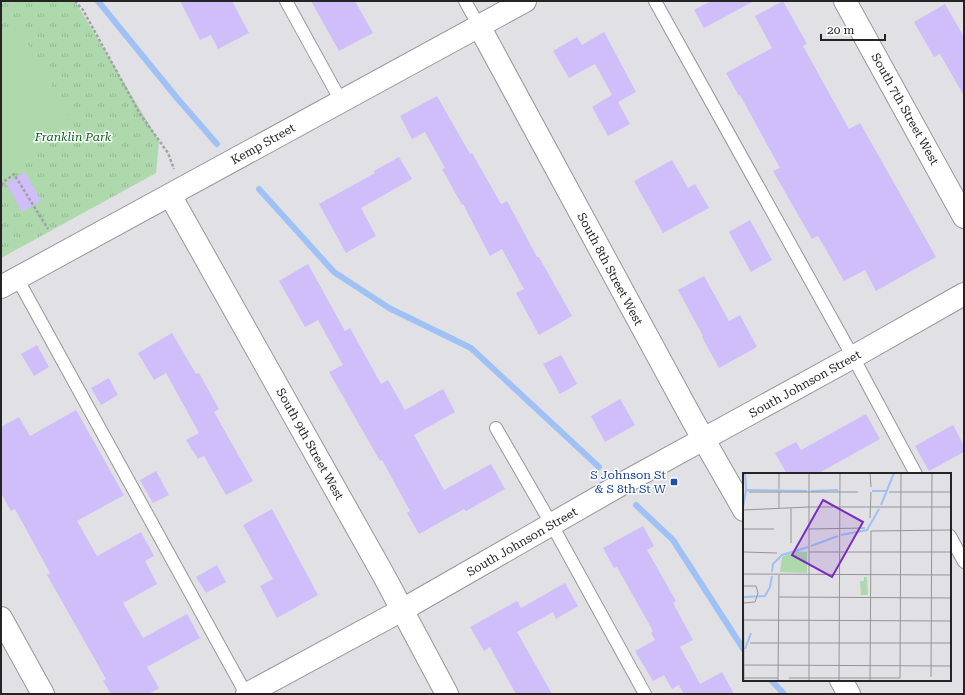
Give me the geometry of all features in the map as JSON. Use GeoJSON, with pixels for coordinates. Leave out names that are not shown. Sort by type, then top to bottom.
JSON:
{"type":"FeatureCollection","features":[{"type":"Feature","properties":{"kind":"street","name":"Kemp Street"},"geometry":{"type":"LineString","coordinates":[[9,283],[525,1]]}},
{"type":"Feature","properties":{"kind":"street","name":"South 7th Street West"},"geometry":{"type":"LineString","coordinates":[[845,1],[964,217]]}},
{"type":"Feature","properties":{"kind":"street","name":"South 8th Street West"},"geometry":{"type":"LineString","coordinates":[[478,26],[703,439],[743,508]]}},
{"type":"Feature","properties":{"kind":"street","name":"South 9th Street West"},"geometry":{"type":"LineString","coordinates":[[170,195],[383,574],[447,694]]}},
{"type":"Feature","properties":{"kind":"street","name":"South Johnson Street"},"geometry":{"type":"LineString","coordinates":[[246,694],[402,610],[620,485],[964,294]]}},
{"type":"Feature","properties":{"kind":"street"},"geometry":{"type":"LineString","coordinates":[[1,618],[43,694]]}},
{"type":"Feature","properties":{"kind":"street"},"geometry":{"type":"LineString","coordinates":[[842,681],[849,694]]}},
{"type":"Feature","properties":{"kind":"lane"},"geometry":{"type":"LineString","coordinates":[[286,1],[341,101]]}},
{"type":"Feature","properties":{"kind":"lane"},"geometry":{"type":"LineString","coordinates":[[465,1],[478,26]]}},
{"type":"Feature","properties":{"kind":"lane"},"geometry":{"type":"LineString","coordinates":[[655,1],[853,357],[915,473]]}},
{"type":"Feature","properties":{"kind":"lane"},"geometry":{"type":"LineString","coordinates":[[9,283],[246,694]]}},
{"type":"Feature","properties":{"kind":"lane"},"geometry":{"type":"LineString","coordinates":[[496,428],[552,525],[645,694]]}},
{"type":"Feature","properties":{"kind":"lane"},"geometry":{"type":"LineString","coordinates":[[951,538],[964,562]]}},
{"type":"Feature","properties":{"kind":"path"},"geometry":{"type":"LineString","coordinates":[[75,1],[83,10],[140,114],[168,153],[176,173]]}},
{"type":"Feature","properties":{"kind":"path"},"geometry":{"type":"LineString","coordinates":[[1,185],[14,174],[48,229]]}},
{"type":"Feature","properties":{"kind":"green space","name":"Franklin Park"},"geometry":{"type":"Polygon","coordinates":[[[1,1],[75,1],[159,141],[156,173],[1,258],[1,1]]]}},
{"type":"Feature","properties":{"kind":"green space"},"geometry":{"type":"Polygon","coordinates":[[[20,30],[76,129],[1,171],[1,41],[20,30]]]}},
{"type":"Feature","properties":{"kind":"building"},"geometry":{"type":"Polygon","coordinates":[[[180,1],[232,1],[249,33],[218,49],[211,35],[200,40],[180,1]]]}},
{"type":"Feature","properties":{"kind":"building"},"geometry":{"type":"Polygon","coordinates":[[[311,1],[355,1],[373,33],[339,51],[311,1]]]}},
{"type":"Feature","properties":{"kind":"building"},"geometry":{"type":"Polygon","coordinates":[[[711,1],[754,1],[704,28],[694,10],[711,1]]]}},
{"type":"Feature","properties":{"kind":"building"},"geometry":{"type":"Polygon","coordinates":[[[783,1],[807,44],[803,46],[849,129],[860,123],[936,257],[876,291],[865,270],[844,281],[818,236],[812,239],[773,171],[780,168],[740,95],[739,96],[726,73],[772,48],[755,16],[783,1]]]}},
{"type":"Feature","properties":{"kind":"building"},"geometry":{"type":"Polygon","coordinates":[[[945,4],[964,37],[964,96],[940,54],[934,57],[914,22],[945,4]]]}},
{"type":"Feature","properties":{"kind":"building"},"geometry":{"type":"Polygon","coordinates":[[[604,32],[636,92],[618,102],[630,124],[608,136],[592,107],[612,95],[595,64],[569,78],[553,51],[577,37],[582,45],[604,32]]]}},
{"type":"Feature","properties":{"kind":"building"},"geometry":{"type":"Polygon","coordinates":[[[437,96],[501,204],[507,201],[537,257],[539,257],[572,316],[539,335],[516,293],[524,289],[502,249],[490,256],[463,204],[462,205],[442,169],[445,168],[425,132],[412,139],[400,116],[437,96]]]}},
{"type":"Feature","properties":{"kind":"building"},"geometry":{"type":"Polygon","coordinates":[[[399,157],[412,179],[361,208],[376,236],[346,253],[319,204],[375,173],[374,171],[399,157]]]}},
{"type":"Feature","properties":{"kind":"building"},"geometry":{"type":"Polygon","coordinates":[[[672,160],[688,188],[695,184],[709,208],[663,233],[634,181],[672,160]]]}},
{"type":"Feature","properties":{"kind":"building"},"geometry":{"type":"Polygon","coordinates":[[[25,172],[41,201],[22,212],[6,183],[25,172]]]}},
{"type":"Feature","properties":{"kind":"building"},"geometry":{"type":"Polygon","coordinates":[[[750,220],[772,260],[751,272],[729,232],[750,220]]]}},
{"type":"Feature","properties":{"kind":"building"},"geometry":{"type":"Polygon","coordinates":[[[308,264],[345,331],[350,328],[381,384],[388,380],[405,410],[443,389],[455,412],[414,435],[444,490],[491,464],[505,489],[466,511],[464,509],[419,534],[407,513],[410,511],[382,460],[380,461],[329,372],[343,365],[318,320],[305,327],[279,281],[308,264]]]}},
{"type":"Feature","properties":{"kind":"building"},"geometry":{"type":"Polygon","coordinates":[[[704,276],[729,321],[740,315],[757,347],[719,368],[678,290],[704,276]]]}},
{"type":"Feature","properties":{"kind":"building"},"geometry":{"type":"Polygon","coordinates":[[[172,333],[196,374],[199,373],[219,409],[214,412],[253,481],[226,495],[204,456],[198,459],[186,440],[199,433],[166,373],[154,380],[138,353],[172,333]]]}},
{"type":"Feature","properties":{"kind":"building"},"geometry":{"type":"Polygon","coordinates":[[[37,345],[49,367],[34,376],[21,354],[37,345]]]}},
{"type":"Feature","properties":{"kind":"building"},"geometry":{"type":"Polygon","coordinates":[[[561,355],[577,384],[560,394],[543,364],[561,355]]]}},
{"type":"Feature","properties":{"kind":"building"},"geometry":{"type":"Polygon","coordinates":[[[109,378],[118,395],[101,405],[91,388],[109,378]]]}},
{"type":"Feature","properties":{"kind":"building"},"geometry":{"type":"Polygon","coordinates":[[[620,399],[635,425],[605,442],[591,416],[620,399]]]}},
{"type":"Feature","properties":{"kind":"building"},"geometry":{"type":"Polygon","coordinates":[[[76,410],[124,495],[77,521],[97,556],[141,532],[154,556],[145,561],[157,584],[123,603],[143,638],[187,614],[200,638],[147,667],[159,688],[149,694],[111,694],[103,681],[106,679],[47,575],[50,573],[15,509],[11,511],[1,493],[1,427],[19,417],[30,436],[76,410]]]}},
{"type":"Feature","properties":{"kind":"building"},"geometry":{"type":"Polygon","coordinates":[[[866,414],[880,439],[819,473],[786,473],[775,453],[796,442],[801,450],[866,414]]]}},
{"type":"Feature","properties":{"kind":"building"},"geometry":{"type":"Polygon","coordinates":[[[953,425],[964,446],[964,452],[929,471],[915,446],[953,425]]]}},
{"type":"Feature","properties":{"kind":"building"},"geometry":{"type":"Polygon","coordinates":[[[156,471],[169,495],[153,503],[140,480],[156,471]]]}},
{"type":"Feature","properties":{"kind":"building"},"geometry":{"type":"Polygon","coordinates":[[[272,509],[318,595],[277,618],[260,586],[273,579],[243,525],[272,509]]]}},
{"type":"Feature","properties":{"kind":"building"},"geometry":{"type":"Polygon","coordinates":[[[643,526],[654,546],[647,550],[676,601],[673,603],[693,640],[680,647],[700,684],[722,672],[734,694],[682,694],[683,693],[679,685],[672,689],[664,675],[653,681],[635,651],[655,640],[651,633],[653,631],[617,567],[614,568],[603,548],[643,526]]]}},
{"type":"Feature","properties":{"kind":"building"},"geometry":{"type":"Polygon","coordinates":[[[217,565],[226,582],[206,593],[196,577],[217,565]]]}},
{"type":"Feature","properties":{"kind":"building"},"geometry":{"type":"Polygon","coordinates":[[[565,583],[578,606],[556,619],[553,612],[517,632],[552,694],[516,694],[490,647],[484,651],[470,627],[517,601],[521,608],[565,583]]]}},
{"type":"Feature","properties":{"kind":"waterway"},"geometry":{"type":"LineString","coordinates":[[98,1],[177,98],[217,144]]}},
{"type":"Feature","properties":{"kind":"waterway"},"geometry":{"type":"LineString","coordinates":[[259,189],[334,272],[389,308],[471,348],[599,467]]}},
{"type":"Feature","properties":{"kind":"waterway"},"geometry":{"type":"LineString","coordinates":[[636,505],[673,540],[743,648]]}},
{"type":"Feature","properties":{"kind":"waterway"},"geometry":{"type":"LineString","coordinates":[[772,681],[784,694]]}},
{"type":"Feature","properties":{"kind":"place","name":"S Johnson St & S 8th St W"},"geometry":{"type":"Point","coordinates":[674,482]}}]}
